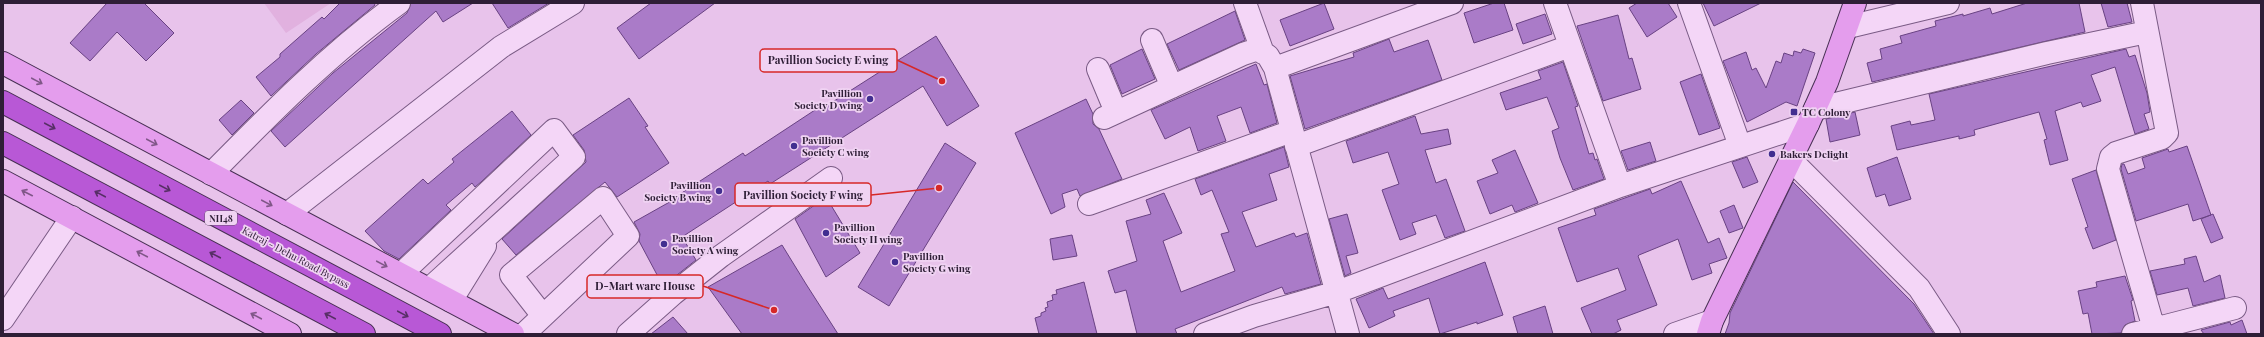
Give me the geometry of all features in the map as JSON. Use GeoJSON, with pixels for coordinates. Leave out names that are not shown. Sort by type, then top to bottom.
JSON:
{"type":"FeatureCollection","features":[{"type":"Feature","properties":{"kind":"highway","name":"Katraj - Dehu Road Bypass"},"geometry":{"type":"LineString","coordinates":[[3,102],[440,334]]}},
{"type":"Feature","properties":{"kind":"highway"},"geometry":{"type":"LineString","coordinates":[[3,143],[364,334]]}},
{"type":"Feature","properties":{"kind":"main road"},"geometry":{"type":"LineString","coordinates":[[1710,327],[1812,117],[1848,27],[1854,3]]}},
{"type":"Feature","properties":{"kind":"main road"},"geometry":{"type":"LineString","coordinates":[[3,62],[513,334]]}},
{"type":"Feature","properties":{"kind":"main road"},"geometry":{"type":"LineString","coordinates":[[3,181],[290,334]]}},
{"type":"Feature","properties":{"kind":"street"},"geometry":{"type":"LineString","coordinates":[[211,174],[278,106],[369,25],[399,3]]}},
{"type":"Feature","properties":{"kind":"street"},"geometry":{"type":"LineString","coordinates":[[287,214],[501,48],[573,3]]}},
{"type":"Feature","properties":{"kind":"street"},"geometry":{"type":"LineString","coordinates":[[1245,3],[1269,60],[1294,138],[1348,334]]}},
{"type":"Feature","properties":{"kind":"street"},"geometry":{"type":"LineString","coordinates":[[1269,60],[1452,3]]}},
{"type":"Feature","properties":{"kind":"street"},"geometry":{"type":"LineString","coordinates":[[1555,3],[1620,186]]}},
{"type":"Feature","properties":{"kind":"street"},"geometry":{"type":"LineString","coordinates":[[1689,3],[1740,146]]}},
{"type":"Feature","properties":{"kind":"street"},"geometry":{"type":"LineString","coordinates":[[1848,27],[1948,3]]}},
{"type":"Feature","properties":{"kind":"street"},"geometry":{"type":"LineString","coordinates":[[2142,3],[2167,133],[2162,138],[2116,153],[2111,157],[2108,169],[2153,323]]}},
{"type":"Feature","properties":{"kind":"street"},"geometry":{"type":"LineString","coordinates":[[1205,334],[1254,316],[1337,292],[1620,186],[1740,146],[1812,117],[2047,53],[2147,32]]}},
{"type":"Feature","properties":{"kind":"street"},"geometry":{"type":"LineString","coordinates":[[1152,40],[1172,86]]}},
{"type":"Feature","properties":{"kind":"street"},"geometry":{"type":"LineString","coordinates":[[1089,204],[1294,138],[1570,46]]}},
{"type":"Feature","properties":{"kind":"street"},"geometry":{"type":"LineString","coordinates":[[1098,69],[1110,115],[1243,54],[1258,49],[1269,60]]}},
{"type":"Feature","properties":{"kind":"street"},"geometry":{"type":"LineString","coordinates":[[401,274],[554,130],[574,157],[428,289]]}},
{"type":"Feature","properties":{"kind":"street"},"geometry":{"type":"LineString","coordinates":[[1791,160],[1918,288],[1949,334]]}},
{"type":"Feature","properties":{"kind":"street"},"geometry":{"type":"LineString","coordinates":[[451,301],[473,268],[476,258],[491,239],[577,162]]}},
{"type":"Feature","properties":{"kind":"street"},"geometry":{"type":"LineString","coordinates":[[628,334],[720,256],[831,178]]}},
{"type":"Feature","properties":{"kind":"street"},"geometry":{"type":"LineString","coordinates":[[524,334],[628,236],[603,198],[511,275],[543,316]]}},
{"type":"Feature","properties":{"kind":"street"},"geometry":{"type":"LineString","coordinates":[[3,319],[72,217]]}},
{"type":"Feature","properties":{"kind":"street"},"geometry":{"type":"LineString","coordinates":[[2133,334],[2153,323],[2235,308]]}},
{"type":"Feature","properties":{"kind":"street"},"geometry":{"type":"LineString","coordinates":[[1675,334],[1710,327]]}},
{"type":"Feature","properties":{"kind":"shaded area"},"geometry":{"type":"Polygon","coordinates":[[[264,3],[331,3],[286,33],[264,3]]]}},
{"type":"Feature","properties":{"kind":"building"},"geometry":{"type":"Polygon","coordinates":[[[107,3],[144,3],[174,33],[146,61],[117,32],[90,61],[70,43],[107,3]]]}},
{"type":"Feature","properties":{"kind":"building"},"geometry":{"type":"Polygon","coordinates":[[[340,3],[374,3],[375,5],[316,54],[271,96],[256,77],[280,57],[280,54],[322,17],[324,19],[340,3]]]}},
{"type":"Feature","properties":{"kind":"building"},"geometry":{"type":"Polygon","coordinates":[[[411,3],[473,3],[443,22],[436,11],[285,147],[271,131],[333,73],[407,13],[411,3]]]}},
{"type":"Feature","properties":{"kind":"building"},"geometry":{"type":"Polygon","coordinates":[[[492,3],[549,3],[508,28],[492,3]]]}},
{"type":"Feature","properties":{"kind":"building"},"geometry":{"type":"Polygon","coordinates":[[[651,3],[715,3],[639,59],[617,28],[651,3]]]}},
{"type":"Feature","properties":{"kind":"building"},"geometry":{"type":"Polygon","coordinates":[[[1324,3],[1334,29],[1290,46],[1280,20],[1324,3]]]}},
{"type":"Feature","properties":{"kind":"building"},"geometry":{"type":"Polygon","coordinates":[[[1494,3],[1504,3],[1513,30],[1474,43],[1464,13],[1494,3]]]}},
{"type":"Feature","properties":{"kind":"building"},"geometry":{"type":"Polygon","coordinates":[[[1637,3],[1668,3],[1677,17],[1647,37],[1629,8],[1637,3]]]}},
{"type":"Feature","properties":{"kind":"building"},"geometry":{"type":"Polygon","coordinates":[[[1703,3],[1761,3],[1714,26],[1703,3]]]}},
{"type":"Feature","properties":{"kind":"building"},"geometry":{"type":"Polygon","coordinates":[[[2027,3],[2079,3],[2085,32],[1872,82],[1867,63],[1882,59],[1880,49],[1902,43],[1900,36],[1936,26],[1935,21],[1963,14],[1963,16],[1990,8],[1992,14],[2027,3]]]}},
{"type":"Feature","properties":{"kind":"building"},"geometry":{"type":"Polygon","coordinates":[[[2101,3],[2127,3],[2132,22],[2108,27],[2101,3]]]}},
{"type":"Feature","properties":{"kind":"building"},"geometry":{"type":"Polygon","coordinates":[[[1235,11],[1245,40],[1179,70],[1167,44],[1235,11]]]}},
{"type":"Feature","properties":{"kind":"building"},"geometry":{"type":"Polygon","coordinates":[[[1545,14],[1552,34],[1523,44],[1516,24],[1545,14]]]}},
{"type":"Feature","properties":{"kind":"building"},"geometry":{"type":"Polygon","coordinates":[[[1618,15],[1629,59],[1632,58],[1641,89],[1603,101],[1577,26],[1618,15]]]}},
{"type":"Feature","properties":{"kind":"building"},"geometry":{"type":"Polygon","coordinates":[[[936,36],[979,106],[947,126],[923,86],[770,184],[768,181],[682,237],[696,260],[663,286],[639,241],[640,234],[634,222],[675,199],[674,198],[743,153],[745,156],[818,108],[820,110],[936,36]]]}},
{"type":"Feature","properties":{"kind":"building"},"geometry":{"type":"Polygon","coordinates":[[[1389,39],[1394,52],[1428,40],[1442,80],[1305,129],[1290,76],[1354,57],[1353,53],[1389,39]]]}},
{"type":"Feature","properties":{"kind":"building"},"geometry":{"type":"Polygon","coordinates":[[[1142,49],[1155,79],[1122,94],[1110,65],[1142,49]]]}},
{"type":"Feature","properties":{"kind":"building"},"geometry":{"type":"Polygon","coordinates":[[[1803,49],[1815,53],[1797,106],[1786,102],[1747,122],[1723,61],[1746,52],[1752,70],[1756,68],[1766,88],[1776,61],[1781,63],[1784,53],[1793,56],[1794,51],[1801,53],[1803,49]]]}},
{"type":"Feature","properties":{"kind":"building"},"geometry":{"type":"Polygon","coordinates":[[[2126,49],[2129,57],[2135,55],[2147,93],[2150,112],[2144,114],[2149,129],[2135,134],[2115,67],[2091,75],[2101,101],[2083,107],[2081,102],[2055,111],[2068,160],[2050,165],[2044,140],[2047,139],[2039,112],[1974,130],[1975,135],[1959,139],[1959,136],[1897,150],[1891,126],[1910,121],[1911,125],[1935,120],[1929,94],[2126,49]]]}},
{"type":"Feature","properties":{"kind":"building"},"geometry":{"type":"Polygon","coordinates":[[[1563,62],[1578,106],[1575,107],[1589,154],[1593,153],[1595,160],[1597,159],[1604,179],[1573,190],[1560,158],[1552,131],[1559,128],[1547,97],[1506,110],[1500,93],[1541,79],[1538,71],[1563,62]]]}},
{"type":"Feature","properties":{"kind":"building"},"geometry":{"type":"Polygon","coordinates":[[[1256,64],[1264,85],[1267,84],[1277,123],[1250,133],[1241,107],[1217,116],[1226,141],[1198,151],[1190,127],[1165,139],[1151,110],[1256,64]]]}},
{"type":"Feature","properties":{"kind":"building"},"geometry":{"type":"Polygon","coordinates":[[[1701,74],[1720,128],[1699,135],[1680,82],[1701,74]]]}},
{"type":"Feature","properties":{"kind":"building"},"geometry":{"type":"Polygon","coordinates":[[[629,98],[648,126],[645,127],[669,163],[617,197],[605,182],[516,255],[502,239],[586,162],[584,150],[573,135],[629,98]]]}},
{"type":"Feature","properties":{"kind":"building"},"geometry":{"type":"Polygon","coordinates":[[[1086,99],[1093,114],[1093,124],[1099,129],[1122,179],[1080,196],[1077,189],[1062,194],[1065,207],[1051,214],[1015,133],[1086,99]]]}},
{"type":"Feature","properties":{"kind":"building"},"geometry":{"type":"Polygon","coordinates":[[[241,100],[254,113],[232,135],[219,120],[241,100]]]}},
{"type":"Feature","properties":{"kind":"building"},"geometry":{"type":"Polygon","coordinates":[[[512,111],[531,135],[475,187],[472,183],[446,205],[451,210],[399,259],[384,251],[365,231],[423,179],[428,184],[454,162],[452,159],[512,111]]]}},
{"type":"Feature","properties":{"kind":"building"},"geometry":{"type":"Polygon","coordinates":[[[1855,112],[1860,135],[1830,142],[1826,119],[1855,112]]]}},
{"type":"Feature","properties":{"kind":"building"},"geometry":{"type":"Polygon","coordinates":[[[1415,116],[1421,134],[1448,129],[1451,144],[1425,150],[1436,183],[1446,179],[1465,231],[1445,238],[1436,215],[1412,223],[1416,234],[1400,240],[1382,190],[1399,184],[1388,152],[1353,163],[1346,141],[1415,116]]]}},
{"type":"Feature","properties":{"kind":"building"},"geometry":{"type":"Polygon","coordinates":[[[1650,142],[1656,161],[1628,170],[1621,151],[1650,142]]]}},
{"type":"Feature","properties":{"kind":"building"},"geometry":{"type":"Polygon","coordinates":[[[945,143],[976,163],[889,306],[858,287],[945,143]]]}},
{"type":"Feature","properties":{"kind":"building"},"geometry":{"type":"Polygon","coordinates":[[[2187,146],[2211,215],[2193,221],[2188,204],[2136,221],[2121,169],[2122,164],[2124,164],[2128,174],[2145,168],[2142,158],[2168,149],[2169,152],[2187,146]]]}},
{"type":"Feature","properties":{"kind":"building"},"geometry":{"type":"Polygon","coordinates":[[[1284,147],[1289,167],[1269,174],[1277,200],[1242,212],[1256,247],[1294,233],[1296,237],[1307,233],[1321,284],[1285,294],[1282,287],[1175,329],[1177,334],[1137,334],[1126,290],[1115,293],[1108,271],[1137,261],[1126,221],[1151,214],[1146,200],[1164,193],[1182,233],[1163,241],[1181,292],[1235,271],[1221,234],[1229,232],[1212,190],[1201,195],[1195,179],[1284,147]]]}},
{"type":"Feature","properties":{"kind":"building"},"geometry":{"type":"Polygon","coordinates":[[[1515,150],[1538,203],[1515,212],[1512,205],[1490,214],[1477,181],[1498,173],[1492,160],[1515,150]]]}},
{"type":"Feature","properties":{"kind":"building"},"geometry":{"type":"Polygon","coordinates":[[[1747,157],[1758,182],[1743,188],[1732,162],[1747,157]]]}},
{"type":"Feature","properties":{"kind":"building"},"geometry":{"type":"Polygon","coordinates":[[[1897,157],[1911,199],[1889,206],[1885,194],[1876,197],[1867,168],[1897,157]]]}},
{"type":"Feature","properties":{"kind":"building"},"geometry":{"type":"Polygon","coordinates":[[[2096,170],[2116,240],[2093,249],[2085,228],[2088,227],[2072,179],[2096,170]]]}},
{"type":"Feature","properties":{"kind":"building"},"geometry":{"type":"Polygon","coordinates":[[[1681,181],[1708,243],[1719,238],[1727,258],[1709,264],[1712,273],[1692,280],[1678,239],[1639,255],[1638,256],[1657,305],[1617,320],[1621,330],[1613,334],[1592,334],[1581,308],[1626,290],[1618,268],[1577,282],[1558,228],[1596,215],[1594,209],[1650,189],[1652,194],[1681,181]]]}},
{"type":"Feature","properties":{"kind":"building"},"geometry":{"type":"Polygon","coordinates":[[[1793,182],[1914,304],[1934,334],[1725,334],[1729,323],[1730,313],[1793,182]]]}},
{"type":"Feature","properties":{"kind":"building","name":"Pavillion Society H wing"},"geometry":{"type":"Polygon","coordinates":[[[826,197],[860,253],[826,277],[795,219],[826,197]]]}},
{"type":"Feature","properties":{"kind":"building"},"geometry":{"type":"Polygon","coordinates":[[[1734,205],[1743,228],[1729,233],[1720,211],[1734,205]]]}},
{"type":"Feature","properties":{"kind":"building"},"geometry":{"type":"Polygon","coordinates":[[[1347,214],[1358,253],[1346,256],[1351,273],[1345,276],[1329,219],[1347,214]]]}},
{"type":"Feature","properties":{"kind":"building"},"geometry":{"type":"Polygon","coordinates":[[[2213,214],[2223,238],[2211,243],[2201,219],[2213,214]]]}},
{"type":"Feature","properties":{"kind":"building"},"geometry":{"type":"Polygon","coordinates":[[[1072,235],[1077,256],[1053,260],[1050,239],[1072,235]]]}},
{"type":"Feature","properties":{"kind":"building"},"geometry":{"type":"Polygon","coordinates":[[[782,245],[838,334],[742,334],[708,287],[782,245]]]}},
{"type":"Feature","properties":{"kind":"building"},"geometry":{"type":"Polygon","coordinates":[[[2196,256],[2204,282],[2220,275],[2225,298],[2193,306],[2188,288],[2157,295],[2150,271],[2185,264],[2184,259],[2196,256]]]}},
{"type":"Feature","properties":{"kind":"building"},"geometry":{"type":"Polygon","coordinates":[[[1485,262],[1503,315],[1477,324],[1477,322],[1440,334],[1429,298],[1393,311],[1395,316],[1369,328],[1356,299],[1383,288],[1388,299],[1485,262]]]}},
{"type":"Feature","properties":{"kind":"building"},"geometry":{"type":"Polygon","coordinates":[[[2125,276],[2133,300],[2131,301],[2135,321],[2125,325],[2121,333],[2092,334],[2088,313],[2083,314],[2078,291],[2097,287],[2096,282],[2125,276]]]}},
{"type":"Feature","properties":{"kind":"building"},"geometry":{"type":"Polygon","coordinates":[[[1084,282],[1097,334],[1039,334],[1035,318],[1041,316],[1041,313],[1046,311],[1045,308],[1048,307],[1047,302],[1053,300],[1052,295],[1057,294],[1056,290],[1084,282]]]}},
{"type":"Feature","properties":{"kind":"building"},"geometry":{"type":"Polygon","coordinates":[[[1545,306],[1553,334],[1518,334],[1513,317],[1545,306]]]}},
{"type":"Feature","properties":{"kind":"building"},"geometry":{"type":"Polygon","coordinates":[[[673,317],[688,334],[651,334],[673,317]]]}},
{"type":"Feature","properties":{"kind":"building"},"geometry":{"type":"Polygon","coordinates":[[[2242,320],[2247,334],[2204,334],[2201,330],[2230,322],[2231,325],[2242,320]]]}},
{"type":"Feature","properties":{"kind":"place","name":"Pavillion Society E wing"},"geometry":{"type":"Point","coordinates":[942,81]}},
{"type":"Feature","properties":{"kind":"place","name":"Pavillion Society D wing"},"geometry":{"type":"Point","coordinates":[870,99]}},
{"type":"Feature","properties":{"kind":"place","name":"TC Colony"},"geometry":{"type":"Point","coordinates":[1794,112]}},
{"type":"Feature","properties":{"kind":"place","name":"Pavillion Society C wing"},"geometry":{"type":"Point","coordinates":[794,146]}},
{"type":"Feature","properties":{"kind":"place","name":"Bakers Delight"},"geometry":{"type":"Point","coordinates":[1772,154]}},
{"type":"Feature","properties":{"kind":"place","name":"Pavillion Society F wing"},"geometry":{"type":"Point","coordinates":[939,188]}},
{"type":"Feature","properties":{"kind":"place","name":"Pavillion Society B wing"},"geometry":{"type":"Point","coordinates":[719,191]}},
{"type":"Feature","properties":{"kind":"place","name":"Pavillion Society H wing"},"geometry":{"type":"Point","coordinates":[826,233]}},
{"type":"Feature","properties":{"kind":"place","name":"Pavillion Society A wing"},"geometry":{"type":"Point","coordinates":[664,244]}},
{"type":"Feature","properties":{"kind":"place","name":"Pavillion Society G wing"},"geometry":{"type":"Point","coordinates":[895,262]}},
{"type":"Feature","properties":{"kind":"place","name":"D-Mart ware House"},"geometry":{"type":"Point","coordinates":[774,310]}}]}
